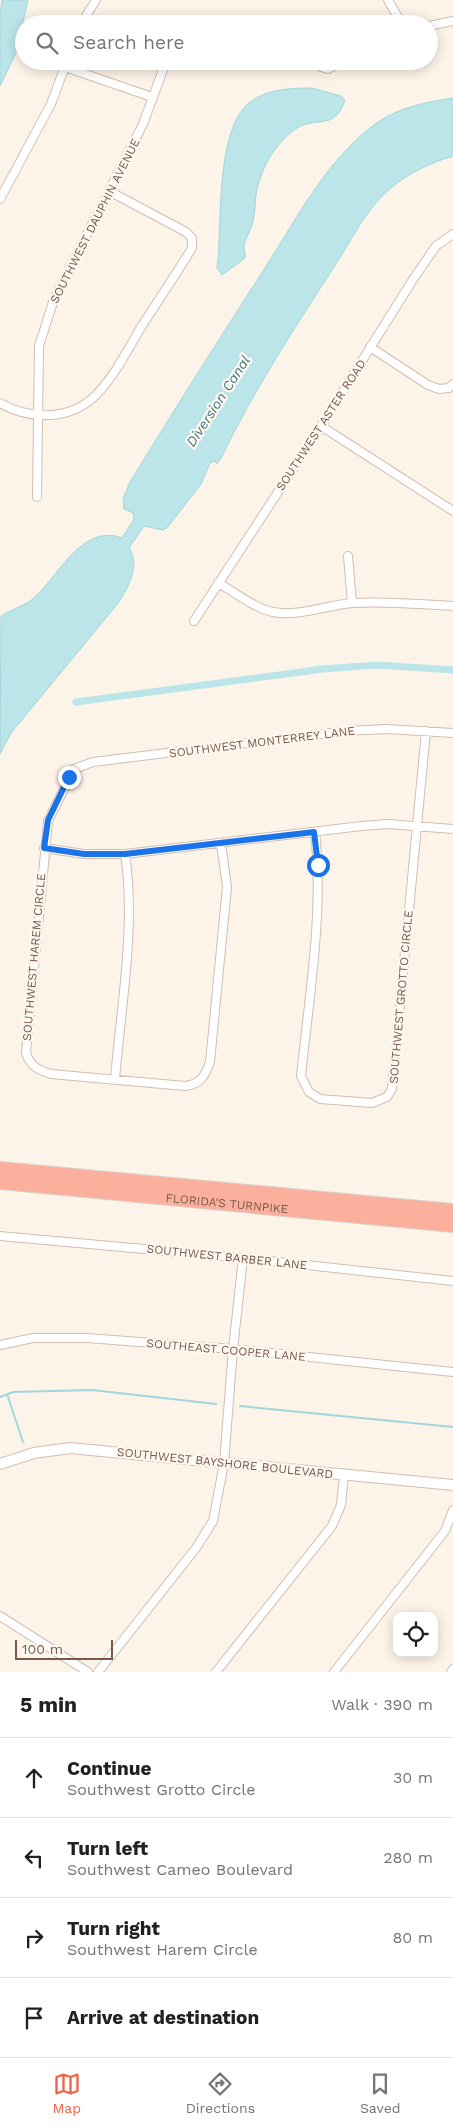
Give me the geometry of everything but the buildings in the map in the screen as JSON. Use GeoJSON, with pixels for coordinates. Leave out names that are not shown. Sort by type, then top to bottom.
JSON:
{"type":"FeatureCollection","features":[{"type":"Feature","properties":{"kind":"highway","name":"FLORIDA'S TURNPIKE"},"geometry":{"type":"LineString","coordinates":[[0,1169],[453,1211]]}},
{"type":"Feature","properties":{"kind":"highway","name":"FLORIDA'S TURNPIKE"},"geometry":{"type":"LineString","coordinates":[[0,1182],[453,1225]]}},
{"type":"Feature","properties":{"kind":"street"},"geometry":{"type":"LineString","coordinates":[[87,15],[96,0]]}},
{"type":"Feature","properties":{"kind":"street"},"geometry":{"type":"LineString","coordinates":[[388,0],[397,15]]}},
{"type":"Feature","properties":{"kind":"street"},"geometry":{"type":"LineString","coordinates":[[438,24],[453,21]]}},
{"type":"Feature","properties":{"kind":"street"},"geometry":{"type":"LineString","coordinates":[[0,199],[51,104],[64,70]]}},
{"type":"Feature","properties":{"kind":"street"},"geometry":{"type":"LineString","coordinates":[[82,70],[152,97]]}},
{"type":"Feature","properties":{"kind":"street","name":"SOUTHWEST DAUPHIN AVENUE"},"geometry":{"type":"LineString","coordinates":[[37,497],[39,346],[54,299],[143,124],[163,70]]}},
{"type":"Feature","properties":{"kind":"street"},"geometry":{"type":"LineString","coordinates":[[0,403],[17,411],[39,416],[54,415],[76,408],[89,401],[102,389],[192,248],[189,234],[109,192]]}},
{"type":"Feature","properties":{"kind":"street","name":"SOUTHWEST ASTER ROAD"},"geometry":{"type":"LineString","coordinates":[[194,621],[436,246],[453,234]]}},
{"type":"Feature","properties":{"kind":"street"},"geometry":{"type":"LineString","coordinates":[[370,347],[428,385],[439,389],[449,388],[453,384]]}},
{"type":"Feature","properties":{"kind":"street"},"geometry":{"type":"LineString","coordinates":[[321,426],[453,511]]}},
{"type":"Feature","properties":{"kind":"street"},"geometry":{"type":"LineString","coordinates":[[348,556],[352,603]]}},
{"type":"Feature","properties":{"kind":"street"},"geometry":{"type":"LineString","coordinates":[[218,583],[261,608],[273,612],[289,612],[352,603],[453,606]]}},
{"type":"Feature","properties":{"kind":"street","name":"SOUTHWEST MONTERREY LANE"},"geometry":{"type":"LineString","coordinates":[[74,769],[93,762],[346,731],[386,729],[453,733]]}},
{"type":"Feature","properties":{"kind":"street","name":"SOUTHWEST GROTTO CIRCLE"},"geometry":{"type":"LineString","coordinates":[[314,832],[318,865],[318,898],[301,1076],[309,1092],[320,1099],[372,1103],[387,1097],[392,1089],[426,731]]}},
{"type":"Feature","properties":{"kind":"street","name":"SOUTHWEST HAREM CIRCLE"},"geometry":{"type":"LineString","coordinates":[[74,769],[48,820],[44,848],[26,1053],[29,1063],[39,1071],[51,1074],[186,1086],[195,1085],[206,1076],[210,1062],[227,887],[221,843]]}},
{"type":"Feature","properties":{"kind":"street"},"geometry":{"type":"LineString","coordinates":[[44,848],[84,854],[125,854],[371,825],[453,829]]}},
{"type":"Feature","properties":{"kind":"street"},"geometry":{"type":"LineString","coordinates":[[115,1079],[130,913],[129,880],[125,854]]}},
{"type":"Feature","properties":{"kind":"street","name":"SOUTHWEST BARBER LANE"},"geometry":{"type":"LineString","coordinates":[[0,1236],[243,1258],[453,1281]]}},
{"type":"Feature","properties":{"kind":"street"},"geometry":{"type":"LineString","coordinates":[[98,1672],[196,1548],[213,1521],[224,1463],[243,1258]]}},
{"type":"Feature","properties":{"kind":"street","name":"SOUTHEAST COOPER LANE"},"geometry":{"type":"LineString","coordinates":[[0,1345],[33,1338],[87,1338],[233,1350],[453,1372]]}},
{"type":"Feature","properties":{"kind":"street","name":"SOUTHWEST BAYSHORE BOULEVARD"},"geometry":{"type":"LineString","coordinates":[[0,1464],[34,1452],[70,1448],[453,1486]]}},
{"type":"Feature","properties":{"kind":"street"},"geometry":{"type":"LineString","coordinates":[[216,1672],[332,1526],[341,1505],[344,1475]]}},
{"type":"Feature","properties":{"kind":"street"},"geometry":{"type":"LineString","coordinates":[[334,1672],[441,1536],[453,1510]]}},
{"type":"Feature","properties":{"kind":"street"},"geometry":{"type":"LineString","coordinates":[[0,1616],[88,1672]]}},
{"type":"Feature","properties":{"kind":"water"},"geometry":{"type":"Polygon","coordinates":[[[2,0],[28,0],[25,15],[15,15],[15,55],[0,86],[0,14],[2,0]]]}},
{"type":"Feature","properties":{"kind":"water"},"geometry":{"type":"Polygon","coordinates":[[[312,88],[341,96],[345,100],[341,110],[330,120],[302,125],[287,136],[274,151],[265,167],[258,186],[253,221],[244,244],[245,258],[222,275],[217,268],[222,180],[230,134],[238,115],[250,102],[264,94],[288,89],[312,88]]]}},
{"type":"Feature","properties":{"kind":"water","name":"Diversion Canal"},"geometry":{"type":"Polygon","coordinates":[[[453,98],[453,156],[413,172],[383,195],[368,213],[276,359],[217,464],[214,461],[210,463],[201,484],[167,528],[163,530],[144,526],[129,548],[134,562],[132,576],[119,602],[11,733],[0,754],[1,616],[35,597],[84,544],[95,538],[108,535],[122,538],[134,519],[133,513],[124,509],[123,499],[130,482],[302,209],[329,170],[360,136],[386,117],[414,106],[453,98]]]}},
{"type":"Feature","properties":{"kind":"waterway"},"geometry":{"type":"LineString","coordinates":[[76,702],[323,669],[378,665],[453,670]]}},
{"type":"Feature","properties":{"kind":"waterway"},"geometry":{"type":"LineString","coordinates":[[0,1397],[13,1392],[92,1390],[216,1404]]}},
{"type":"Feature","properties":{"kind":"waterway"},"geometry":{"type":"LineString","coordinates":[[7,1394],[23,1442]]}},
{"type":"Feature","properties":{"kind":"waterway"},"geometry":{"type":"LineString","coordinates":[[240,1406],[453,1427]]}},
{"type":"Feature","properties":{"kind":"route"},"geometry":{"type":"LineString","coordinates":[[69,777],[48,820],[44,848],[84,854],[125,854],[314,832],[318,865]]}}]}
